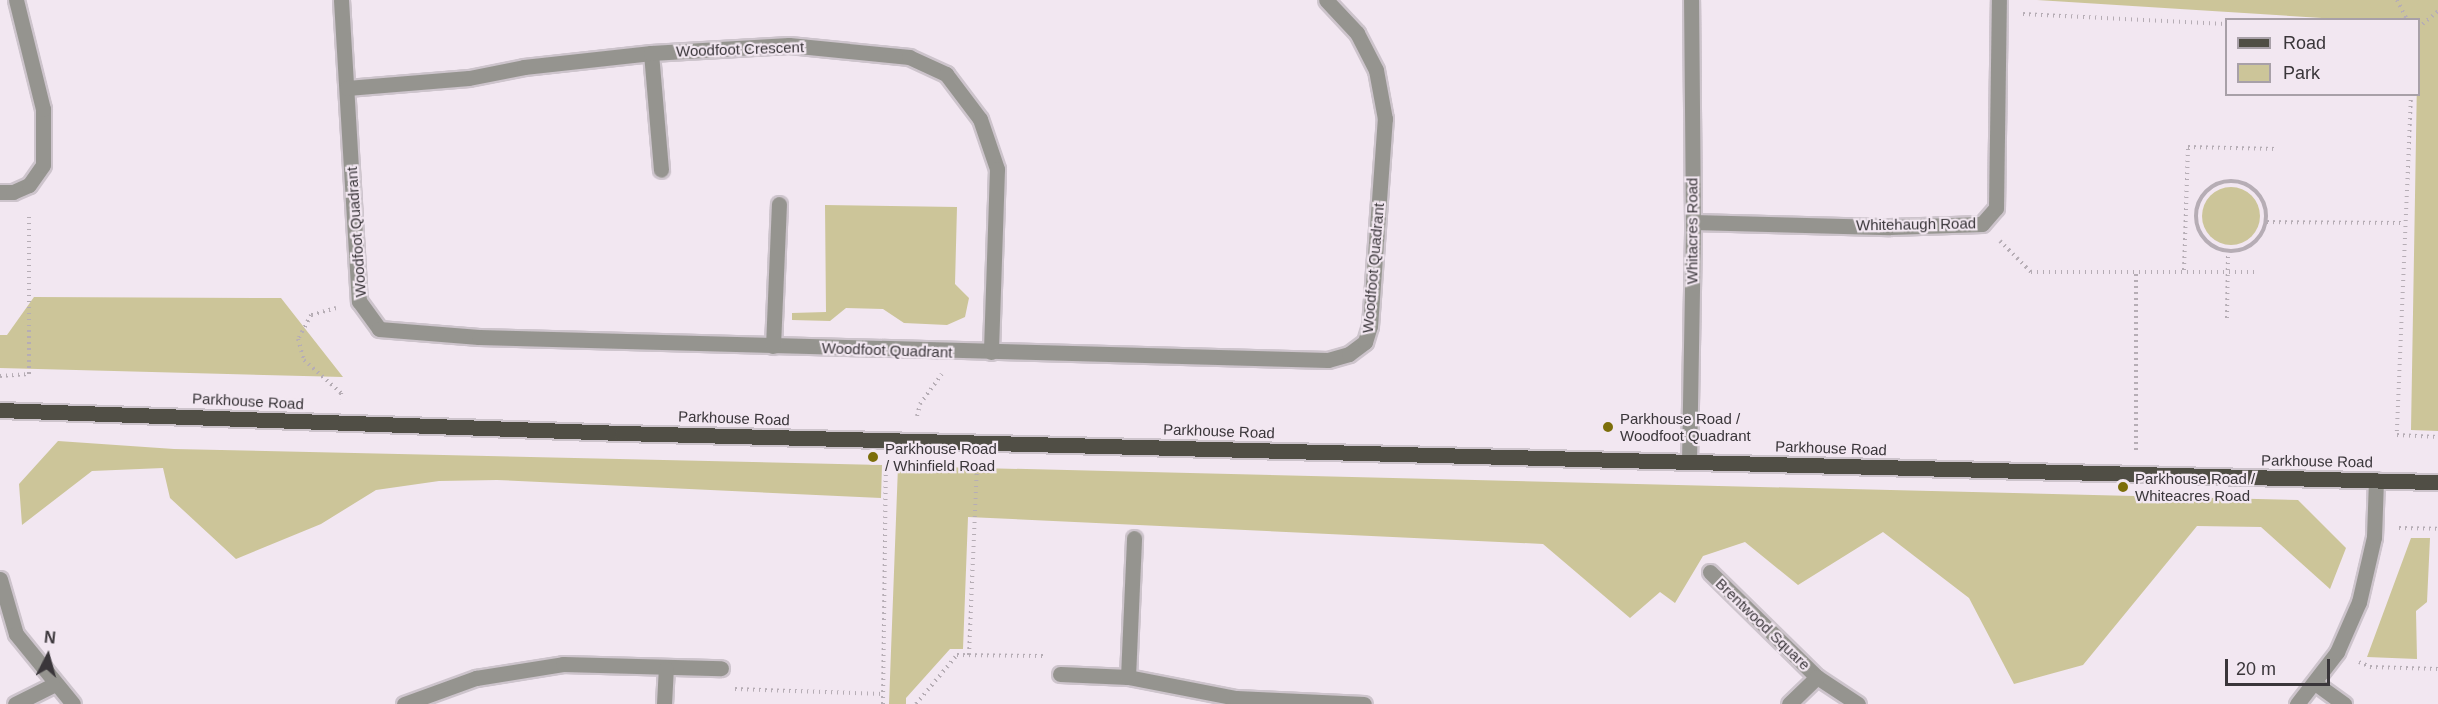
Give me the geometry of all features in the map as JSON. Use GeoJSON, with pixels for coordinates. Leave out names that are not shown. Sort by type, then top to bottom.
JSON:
{"type":"FeatureCollection","features":[{"type":"Feature","properties":{"kind":"main road","name":"Parkhouse Road"},"geometry":{"type":"LineString","coordinates":[[0,410],[910,441],[2438,482]]}},
{"type":"Feature","properties":{"kind":"street"},"geometry":{"type":"LineString","coordinates":[[0,192],[13,192],[29,185],[43,165],[43,109],[16,0]]}},
{"type":"Feature","properties":{"kind":"street","name":"Woodfoot Quadrant"},"geometry":{"type":"LineString","coordinates":[[341,0],[358,301],[379,329],[956,352],[1328,360],[1349,354],[1365,342],[1370,326],[1385,119],[1371,60],[1357,33],[1326,0]]}},
{"type":"Feature","properties":{"kind":"street","name":"Whitacres Road"},"geometry":{"type":"LineString","coordinates":[[1689,462],[1693,222],[1691,0]]}},
{"type":"Feature","properties":{"kind":"street","name":"Whitehaugh Road"},"geometry":{"type":"LineString","coordinates":[[1693,222],[1890,227],[1982,224],[1996,208],[1999,7]]}},
{"type":"Feature","properties":{"kind":"street","name":"Woodfoot Crescent"},"geometry":{"type":"LineString","coordinates":[[347,88],[469,78],[524,68],[651,53],[789,45],[860,50],[909,57],[946,74],[980,119],[997,169],[991,352]]}},
{"type":"Feature","properties":{"kind":"street"},"geometry":{"type":"LineString","coordinates":[[651,53],[661,170]]}},
{"type":"Feature","properties":{"kind":"street"},"geometry":{"type":"LineString","coordinates":[[773,346],[779,204]]}},
{"type":"Feature","properties":{"kind":"street"},"geometry":{"type":"LineString","coordinates":[[2297,704],[2337,652],[2359,602],[2374,528],[2376,480]]}},
{"type":"Feature","properties":{"kind":"street"},"geometry":{"type":"LineString","coordinates":[[1128,677],[1134,538]]}},
{"type":"Feature","properties":{"kind":"street","name":"Brentwood Square"},"geometry":{"type":"LineString","coordinates":[[1710,572],[1817,677],[1858,704]]}},
{"type":"Feature","properties":{"kind":"street"},"geometry":{"type":"LineString","coordinates":[[0,579],[16,634],[53,685],[73,704]]}},
{"type":"Feature","properties":{"kind":"street"},"geometry":{"type":"LineString","coordinates":[[404,704],[476,678],[563,664],[666,669],[721,668]]}},
{"type":"Feature","properties":{"kind":"street"},"geometry":{"type":"LineString","coordinates":[[664,704],[666,669]]}},
{"type":"Feature","properties":{"kind":"street"},"geometry":{"type":"LineString","coordinates":[[1060,674],[1128,677],[1236,698],[1364,704]]}},
{"type":"Feature","properties":{"kind":"street","name":"Brentwood Square"},"geometry":{"type":"LineString","coordinates":[[1790,704],[1817,677]]}},
{"type":"Feature","properties":{"kind":"street"},"geometry":{"type":"LineString","coordinates":[[2315,682],[2344,704]]}},
{"type":"Feature","properties":{"kind":"street"},"geometry":{"type":"LineString","coordinates":[[15,704],[53,685]]}},
{"type":"Feature","properties":{"kind":"path"},"geometry":{"type":"LineString","coordinates":[[2397,0],[2406,18]]}},
{"type":"Feature","properties":{"kind":"path"},"geometry":{"type":"LineString","coordinates":[[1999,7],[2225,24]]}},
{"type":"Feature","properties":{"kind":"path"},"geometry":{"type":"LineString","coordinates":[[2420,26],[2438,11]]}},
{"type":"Feature","properties":{"kind":"path"},"geometry":{"type":"LineString","coordinates":[[2411,96],[2397,435],[2438,437]]}},
{"type":"Feature","properties":{"kind":"path"},"geometry":{"type":"LineString","coordinates":[[2184,270],[2188,147],[2277,149]]}},
{"type":"Feature","properties":{"kind":"path"},"geometry":{"type":"LineString","coordinates":[[2236,180],[2250,185],[2260,195],[2267,222],[2253,243],[2228,251],[2204,239],[2196,213],[2200,199],[2209,188],[2222,181],[2236,180]]}},
{"type":"Feature","properties":{"kind":"path"},"geometry":{"type":"LineString","coordinates":[[0,376],[29,374],[29,185]]}},
{"type":"Feature","properties":{"kind":"path"},"geometry":{"type":"LineString","coordinates":[[2185,213],[2196,213]]}},
{"type":"Feature","properties":{"kind":"path"},"geometry":{"type":"LineString","coordinates":[[2267,222],[2405,223]]}},
{"type":"Feature","properties":{"kind":"path"},"geometry":{"type":"LineString","coordinates":[[1982,224],[2031,272],[2184,270],[2257,272]]}},
{"type":"Feature","properties":{"kind":"path"},"geometry":{"type":"LineString","coordinates":[[2227,318],[2228,251]]}},
{"type":"Feature","properties":{"kind":"path"},"geometry":{"type":"LineString","coordinates":[[2136,271],[2136,474]]}},
{"type":"Feature","properties":{"kind":"path"},"geometry":{"type":"LineString","coordinates":[[343,423],[341,393],[304,360],[298,339],[311,315],[358,301]]}},
{"type":"Feature","properties":{"kind":"path"},"geometry":{"type":"LineString","coordinates":[[883,704],[886,465],[910,462],[910,441],[920,404],[956,352]]}},
{"type":"Feature","properties":{"kind":"path"},"geometry":{"type":"LineString","coordinates":[[969,655],[978,442]]}},
{"type":"Feature","properties":{"kind":"path"},"geometry":{"type":"LineString","coordinates":[[2374,528],[2438,530]]}},
{"type":"Feature","properties":{"kind":"path"},"geometry":{"type":"LineString","coordinates":[[2337,652],[2370,667],[2438,669]]}},
{"type":"Feature","properties":{"kind":"path"},"geometry":{"type":"LineString","coordinates":[[916,704],[957,655],[1050,656],[1060,674]]}},
{"type":"Feature","properties":{"kind":"path"},"geometry":{"type":"LineString","coordinates":[[721,668],[725,689],[884,694]]}},
{"type":"Feature","properties":{"kind":"green space"},"geometry":{"type":"Polygon","coordinates":[[[2037,0],[2438,0],[2438,431],[2411,430],[2420,18],[2322,18],[2037,0]]]}},
{"type":"Feature","properties":{"kind":"green space"},"geometry":{"type":"Polygon","coordinates":[[[2225,187],[2237,187],[2252,195],[2260,210],[2260,222],[2252,237],[2237,245],[2225,245],[2210,237],[2202,222],[2202,210],[2210,195],[2225,187]]]}},
{"type":"Feature","properties":{"kind":"green space"},"geometry":{"type":"Polygon","coordinates":[[[825,205],[957,207],[955,284],[969,298],[965,317],[947,325],[904,323],[883,309],[846,308],[830,321],[792,320],[792,313],[826,312],[825,205]]]}},
{"type":"Feature","properties":{"kind":"green space"},"geometry":{"type":"Polygon","coordinates":[[[34,297],[281,298],[343,377],[0,368],[0,335],[7,335],[34,297]]]}},
{"type":"Feature","properties":{"kind":"green space"},"geometry":{"type":"Polygon","coordinates":[[[58,441],[174,449],[882,465],[881,498],[497,480],[439,481],[376,490],[321,524],[236,559],[170,498],[163,468],[92,471],[22,525],[19,484],[58,441]]]}},
{"type":"Feature","properties":{"kind":"green space"},"geometry":{"type":"Polygon","coordinates":[[[898,466],[2298,500],[2346,548],[2330,589],[2261,527],[2197,526],[2083,665],[2014,684],[1969,598],[1883,532],[1798,585],[1745,542],[1703,556],[1675,603],[1660,592],[1630,618],[1543,544],[968,517],[963,649],[950,649],[906,698],[906,704],[889,704],[898,466]]]}},
{"type":"Feature","properties":{"kind":"green space"},"geometry":{"type":"Polygon","coordinates":[[[2411,538],[2430,538],[2427,602],[2416,611],[2417,659],[2367,657],[2411,538]]]}},
{"type":"Feature","properties":{"kind":"place","name":"Parkhouse Road / Woodfoot Quadrant"},"geometry":{"type":"Point","coordinates":[1608,427]}},
{"type":"Feature","properties":{"kind":"place","name":"Parkhouse Road / Whinfield Road"},"geometry":{"type":"Point","coordinates":[873,457]}},
{"type":"Feature","properties":{"kind":"place","name":"Parkhouse Road / Whiteacres Road"},"geometry":{"type":"Point","coordinates":[2123,487]}}]}
